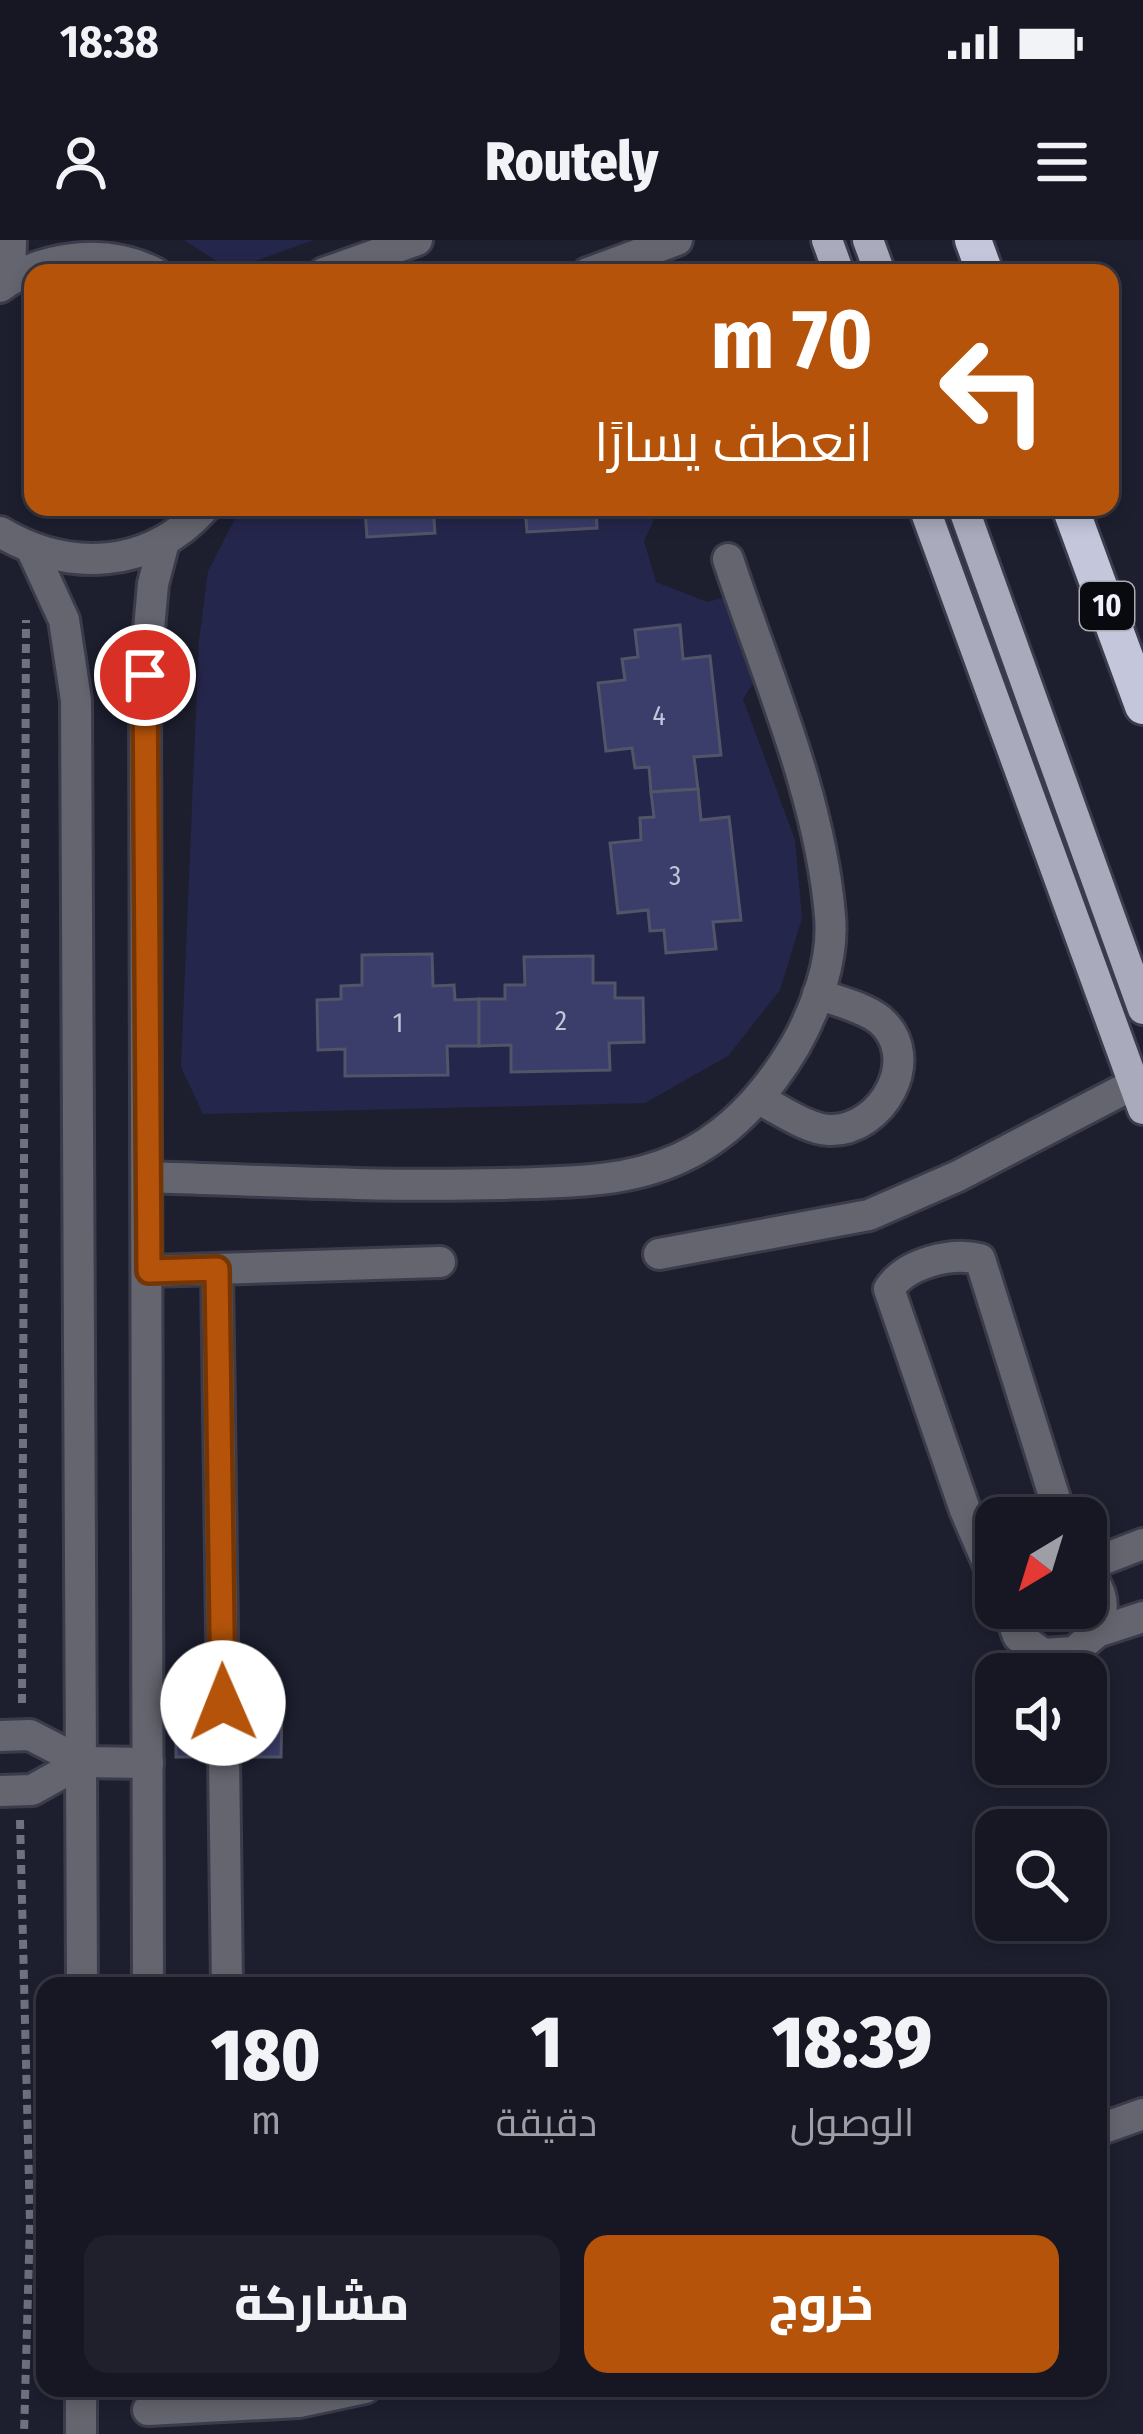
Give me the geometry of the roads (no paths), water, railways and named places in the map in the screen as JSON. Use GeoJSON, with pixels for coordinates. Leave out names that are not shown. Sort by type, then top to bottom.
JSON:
{"type":"FeatureCollection","features":[{"type":"Feature","properties":{"kind":"highway","name":"10"},"geometry":{"type":"LineString","coordinates":[[1073,516],[1143,706]]}},
{"type":"Feature","properties":{"kind":"main road"},"geometry":{"type":"LineString","coordinates":[[927,516],[1138,1097]]}},
{"type":"Feature","properties":{"kind":"main road"},"geometry":{"type":"LineString","coordinates":[[966,516],[1143,1009]]}},
{"type":"Feature","properties":{"kind":"street"},"geometry":{"type":"LineString","coordinates":[[5,283],[11,240]]}},
{"type":"Feature","properties":{"kind":"street"},"geometry":{"type":"LineString","coordinates":[[118,240],[143,264]]}},
{"type":"Feature","properties":{"kind":"street"},"geometry":{"type":"LineString","coordinates":[[369,264],[417,240]]}},
{"type":"Feature","properties":{"kind":"street"},"geometry":{"type":"LineString","coordinates":[[612,264],[677,240]]}},
{"type":"Feature","properties":{"kind":"street"},"geometry":{"type":"LineString","coordinates":[[59,264],[76,258],[110,264]]}},
{"type":"Feature","properties":{"kind":"street"},"geometry":{"type":"LineString","coordinates":[[0,532],[32,550],[99,561],[164,542],[194,516]]}},
{"type":"Feature","properties":{"kind":"street"},"geometry":{"type":"LineString","coordinates":[[148,1977],[145,675],[153,584],[164,542]]}},
{"type":"Feature","properties":{"kind":"street"},"geometry":{"type":"LineString","coordinates":[[32,550],[64,620],[76,700],[82,1977]]}},
{"type":"Feature","properties":{"kind":"street"},"geometry":{"type":"LineString","coordinates":[[147,1177],[423,1186],[580,1181],[635,1174],[680,1158],[714,1138],[759,1099],[806,1026],[818,994],[831,922],[810,809],[728,559]]}},
{"type":"Feature","properties":{"kind":"street"},"geometry":{"type":"LineString","coordinates":[[759,1099],[829,1130],[856,1123],[881,1108],[893,1087],[898,1065],[894,1042],[880,1021],[818,994]]}},
{"type":"Feature","properties":{"kind":"street"},"geometry":{"type":"LineString","coordinates":[[659,1254],[869,1215],[1138,1097]]}},
{"type":"Feature","properties":{"kind":"street"},"geometry":{"type":"LineString","coordinates":[[975,1533],[889,1289],[898,1274],[959,1254],[980,1259],[1054,1497]]}},
{"type":"Feature","properties":{"kind":"street"},"geometry":{"type":"LineString","coordinates":[[149,1271],[440,1262]]}},
{"type":"Feature","properties":{"kind":"street"},"geometry":{"type":"LineString","coordinates":[[217,1269],[223,1703]]}},
{"type":"Feature","properties":{"kind":"street"},"geometry":{"type":"LineString","coordinates":[[1107,1560],[1143,1544]]}},
{"type":"Feature","properties":{"kind":"street"},"geometry":{"type":"LineString","coordinates":[[1016,1629],[1043,1654],[1074,1652],[1097,1632],[1143,1617]]}},
{"type":"Feature","properties":{"kind":"street"},"geometry":{"type":"LineString","coordinates":[[10,1736],[44,1740],[82,1762],[148,1763]]}},
{"type":"Feature","properties":{"kind":"street"},"geometry":{"type":"LineString","coordinates":[[224,1757],[227,1977]]}},
{"type":"Feature","properties":{"kind":"street"},"geometry":{"type":"LineString","coordinates":[[10,1791],[46,1785],[82,1762]]}},
{"type":"Feature","properties":{"kind":"street"},"geometry":{"type":"LineString","coordinates":[[1107,2127],[1143,2114]]}},
{"type":"Feature","properties":{"kind":"street"},"geometry":{"type":"LineString","coordinates":[[81,2397],[81,2434]]}},
{"type":"Feature","properties":{"kind":"street"},"geometry":{"type":"LineString","coordinates":[[148,2411],[322,2397]]}},
{"type":"Feature","properties":{"kind":"tunnel"},"geometry":{"type":"LineString","coordinates":[[223,1703],[224,1757]]}}]}
